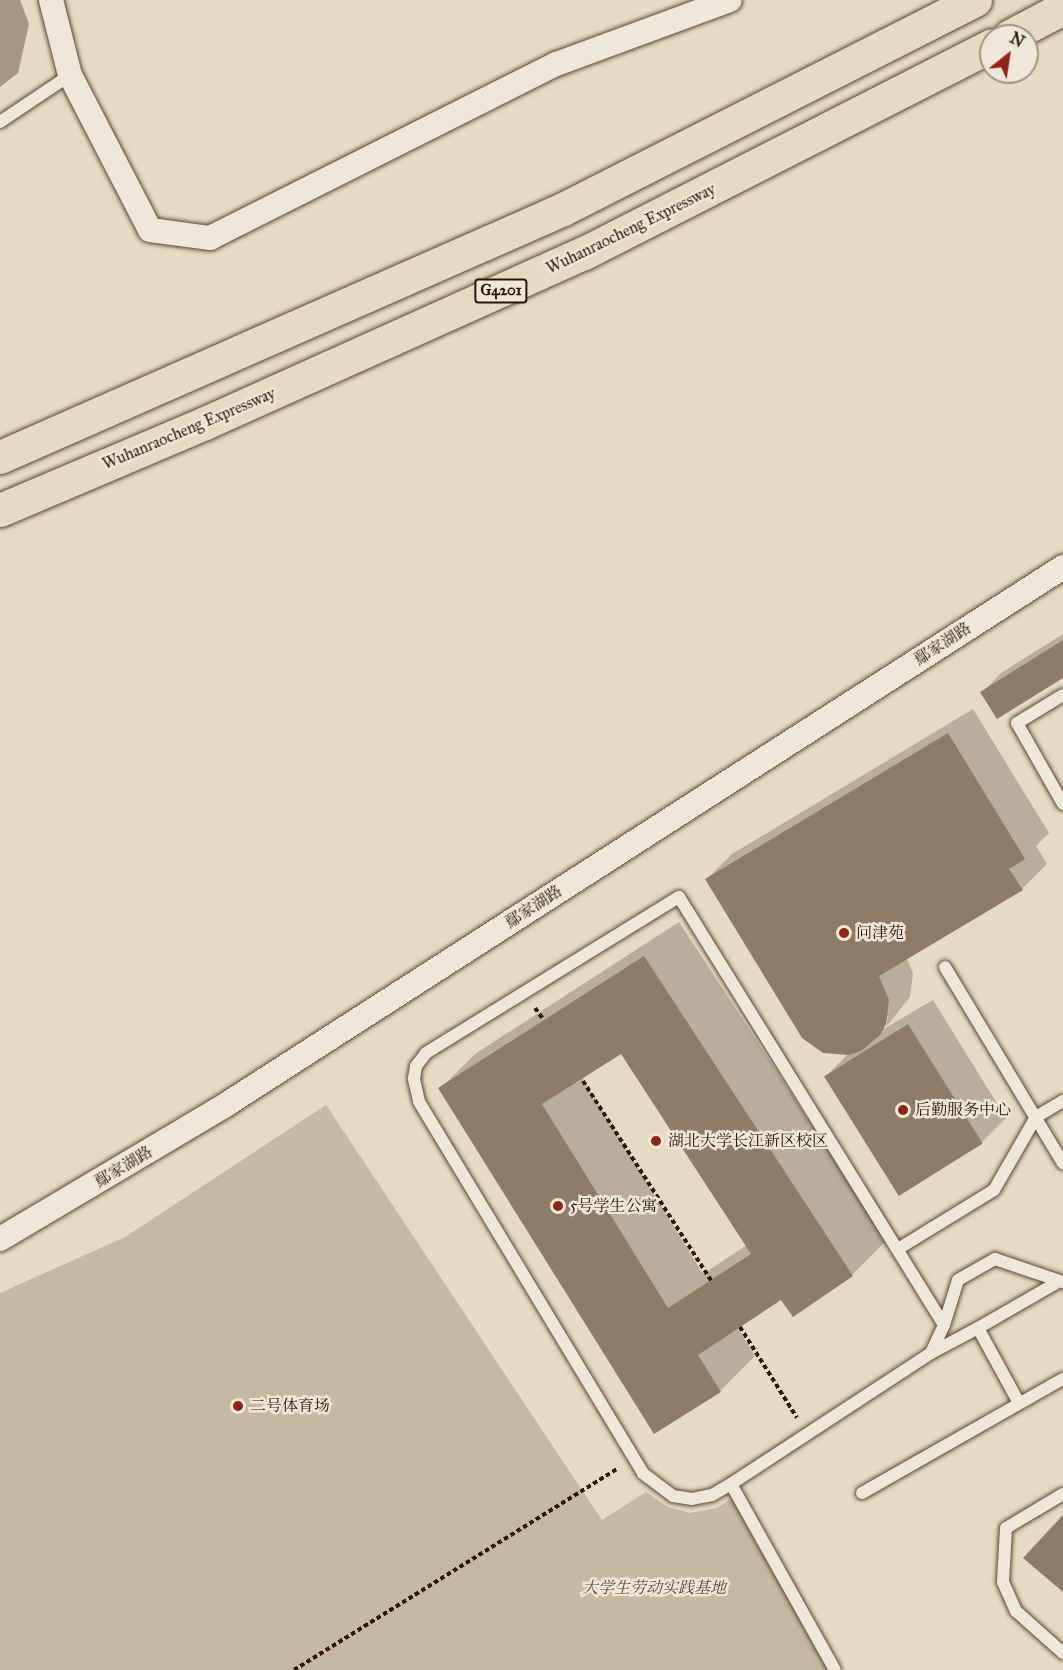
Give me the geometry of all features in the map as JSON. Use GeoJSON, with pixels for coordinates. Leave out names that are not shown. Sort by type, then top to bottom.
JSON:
{"type":"FeatureCollection","features":[{"type":"Feature","properties":{"kind":"highway"},"geometry":{"type":"LineString","coordinates":[[0,457],[563,209],[975,0]]}},
{"type":"Feature","properties":{"kind":"highway"},"geometry":{"type":"LineString","coordinates":[[1033,24],[1063,8]]}},
{"type":"Feature","properties":{"kind":"highway","name":"Wuhanraocheng Expressway"},"geometry":{"type":"LineString","coordinates":[[0,510],[216,418],[584,253],[979,52]]}},
{"type":"Feature","properties":{"kind":"street"},"geometry":{"type":"LineString","coordinates":[[51,0],[70,75],[150,230],[210,238],[556,64],[730,0]]}},
{"type":"Feature","properties":{"kind":"street","name":"鄢家湖路"},"geometry":{"type":"LineString","coordinates":[[0,1239],[226,1104],[1063,567]]}},
{"type":"Feature","properties":{"kind":"lane"},"geometry":{"type":"LineString","coordinates":[[0,122],[70,75]]}},
{"type":"Feature","properties":{"kind":"lane"},"geometry":{"type":"LineString","coordinates":[[1063,695],[1017,723],[1063,804]]}},
{"type":"Feature","properties":{"kind":"lane"},"geometry":{"type":"LineString","coordinates":[[944,1325],[679,897],[426,1053],[416,1066],[414,1079],[419,1101],[634,1459],[656,1486],[674,1496],[692,1499],[712,1495],[932,1353],[1061,1282]]}},
{"type":"Feature","properties":{"kind":"lane"},"geometry":{"type":"LineString","coordinates":[[945,967],[1063,1163]]}},
{"type":"Feature","properties":{"kind":"lane"},"geometry":{"type":"LineString","coordinates":[[898,1249],[994,1190],[1036,1117],[1063,1101]]}},
{"type":"Feature","properties":{"kind":"lane"},"geometry":{"type":"LineString","coordinates":[[932,1353],[944,1325],[958,1280],[995,1259],[1061,1282]]}},
{"type":"Feature","properties":{"kind":"lane"},"geometry":{"type":"LineString","coordinates":[[978,1328],[1019,1403]]}},
{"type":"Feature","properties":{"kind":"lane"},"geometry":{"type":"LineString","coordinates":[[862,1492],[1063,1378]]}},
{"type":"Feature","properties":{"kind":"lane"},"geometry":{"type":"LineString","coordinates":[[731,1484],[835,1670]]}},
{"type":"Feature","properties":{"kind":"lane"},"geometry":{"type":"LineString","coordinates":[[1063,1494],[1006,1528],[1003,1582],[1016,1611],[1063,1653]]}},
{"type":"Feature","properties":{"kind":"path"},"geometry":{"type":"LineString","coordinates":[[583,1081],[711,1280]]}},
{"type":"Feature","properties":{"kind":"path"},"geometry":{"type":"LineString","coordinates":[[740,1327],[807,1434]]}},
{"type":"Feature","properties":{"kind":"path"},"geometry":{"type":"LineString","coordinates":[[294,1670],[302,1668],[634,1459]]}},
{"type":"Feature","properties":{"kind":"green space","name":"大学生劳动实践基地"},"geometry":{"type":"Polygon","coordinates":[[[326,1105],[602,1520],[646,1492],[668,1507],[690,1513],[717,1508],[737,1495],[835,1670],[0,1670],[0,1293],[125,1237],[326,1105]]]}},
{"type":"Feature","properties":{"kind":"shaded area"},"geometry":{"type":"Polygon","coordinates":[[[0,0],[20,0],[29,24],[18,73],[0,87],[0,0]]]}},
{"type":"Feature","properties":{"kind":"building"},"geometry":{"type":"Polygon","coordinates":[[[1063,640],[1063,678],[997,719],[980,692],[1063,640]]]}},
{"type":"Feature","properties":{"kind":"building","name":"问津苑"},"geometry":{"type":"Polygon","coordinates":[[[948,733],[1025,859],[1009,869],[1023,890],[879,976],[889,1000],[886,1024],[880,1035],[861,1051],[849,1055],[823,1053],[802,1038],[705,879],[948,733]]]}},
{"type":"Feature","properties":{"kind":"building"},"geometry":{"type":"Polygon","coordinates":[[[644,956],[853,1276],[793,1317],[781,1300],[698,1355],[721,1392],[654,1434],[438,1088],[644,956]],[[621,1054],[542,1104],[668,1308],[751,1254],[621,1054]]]}},
{"type":"Feature","properties":{"kind":"building","name":"后勤服务中心"},"geometry":{"type":"Polygon","coordinates":[[[908,1024],[983,1144],[899,1196],[824,1076],[908,1024]]]}},
{"type":"Feature","properties":{"kind":"building"},"geometry":{"type":"Polygon","coordinates":[[[1063,1515],[1063,1592],[1023,1558],[1063,1515]]]}},
{"type":"Feature","properties":{"kind":"place","name":"问津苑"},"geometry":{"type":"Point","coordinates":[844,933]}},
{"type":"Feature","properties":{"kind":"place","name":"后勤服务中心"},"geometry":{"type":"Point","coordinates":[903,1110]}},
{"type":"Feature","properties":{"kind":"place","name":"湖北大学长江新区校区"},"geometry":{"type":"Point","coordinates":[656,1141]}},
{"type":"Feature","properties":{"kind":"place","name":"5号学生公寓"},"geometry":{"type":"Point","coordinates":[558,1206]}},
{"type":"Feature","properties":{"kind":"place","name":"二号体育场"},"geometry":{"type":"Point","coordinates":[238,1406]}}]}
